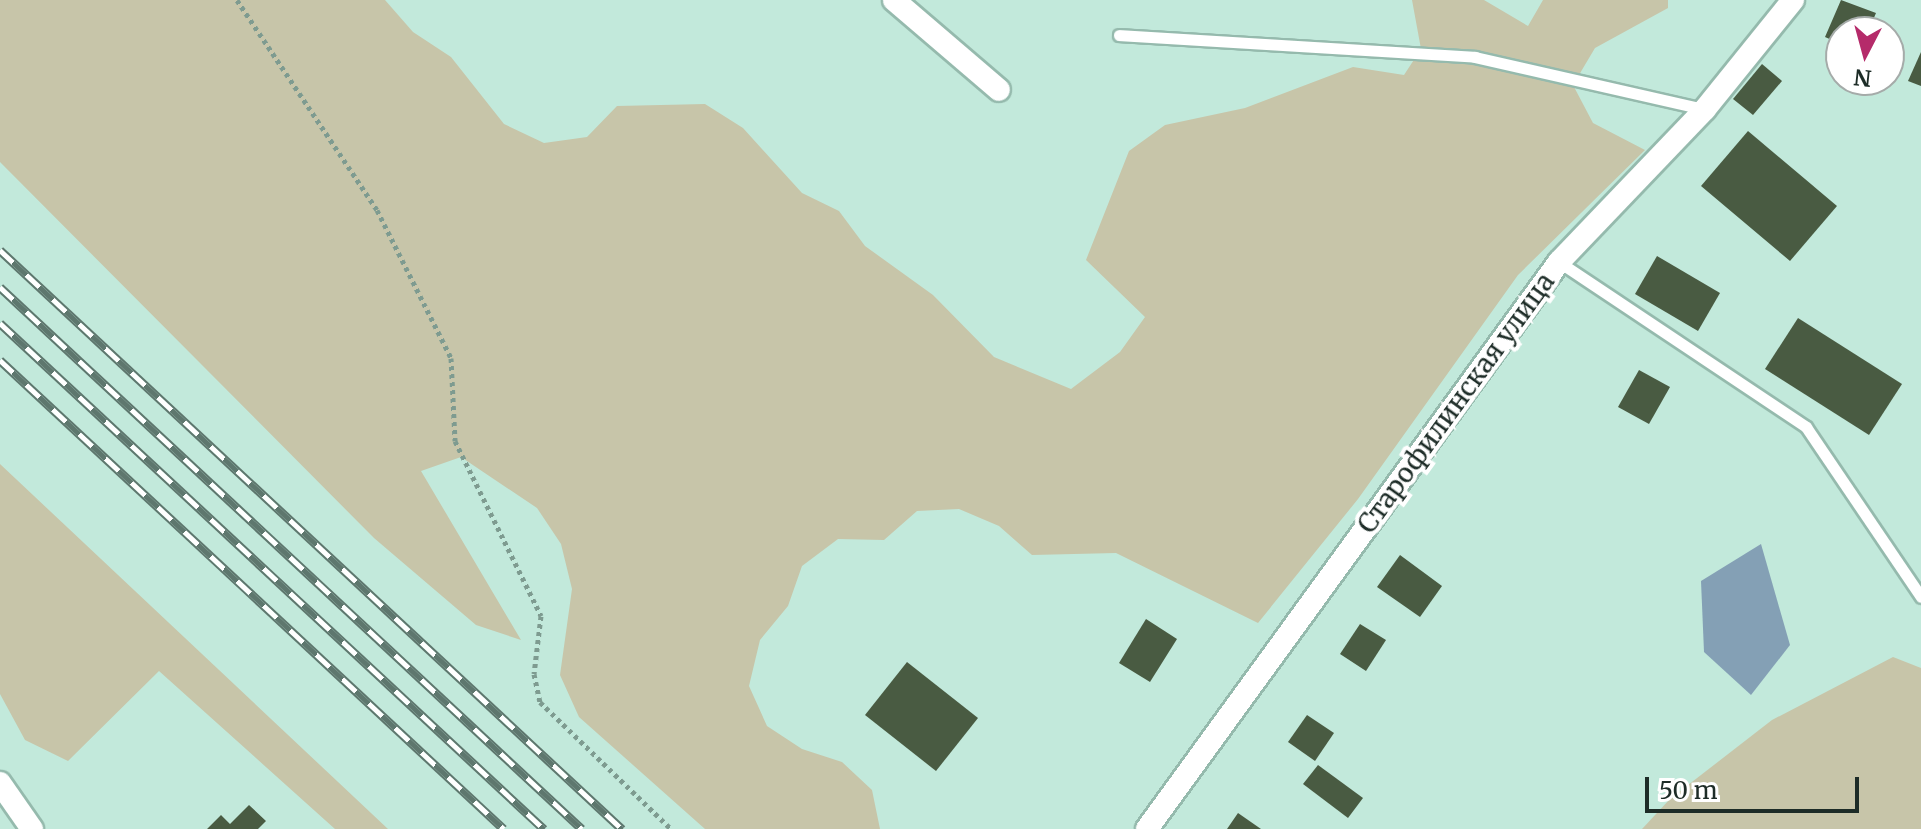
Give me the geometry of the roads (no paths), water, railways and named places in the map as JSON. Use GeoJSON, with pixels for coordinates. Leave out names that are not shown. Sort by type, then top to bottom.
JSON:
{"type":"FeatureCollection","features":[{"type":"Feature","properties":{"kind":"street"},"geometry":{"type":"LineString","coordinates":[[894,0],[999,90]]}},
{"type":"Feature","properties":{"kind":"street","name":"Старофилинская улица"},"geometry":{"type":"LineString","coordinates":[[1147,829],[1559,262],[1705,109],[1793,0]]}},
{"type":"Feature","properties":{"kind":"street"},"geometry":{"type":"LineString","coordinates":[[0,783],[32,829]]}},
{"type":"Feature","properties":{"kind":"lane"},"geometry":{"type":"LineString","coordinates":[[1119,35],[1475,57],[1705,109]]}},
{"type":"Feature","properties":{"kind":"lane"},"geometry":{"type":"LineString","coordinates":[[1559,262],[1806,427],[1921,597]]}},
{"type":"Feature","properties":{"kind":"water"},"geometry":{"type":"Polygon","coordinates":[[[1761,544],[1790,645],[1751,695],[1704,652],[1701,581],[1761,544]]]}},
{"type":"Feature","properties":{"kind":"railway"},"geometry":{"type":"LineString","coordinates":[[0,250],[622,829]]}},
{"type":"Feature","properties":{"kind":"railway"},"geometry":{"type":"LineString","coordinates":[[0,287],[582,829]]}},
{"type":"Feature","properties":{"kind":"railway"},"geometry":{"type":"LineString","coordinates":[[0,323],[544,829]]}},
{"type":"Feature","properties":{"kind":"railway"},"geometry":{"type":"LineString","coordinates":[[0,360],[504,829]]}}]}
